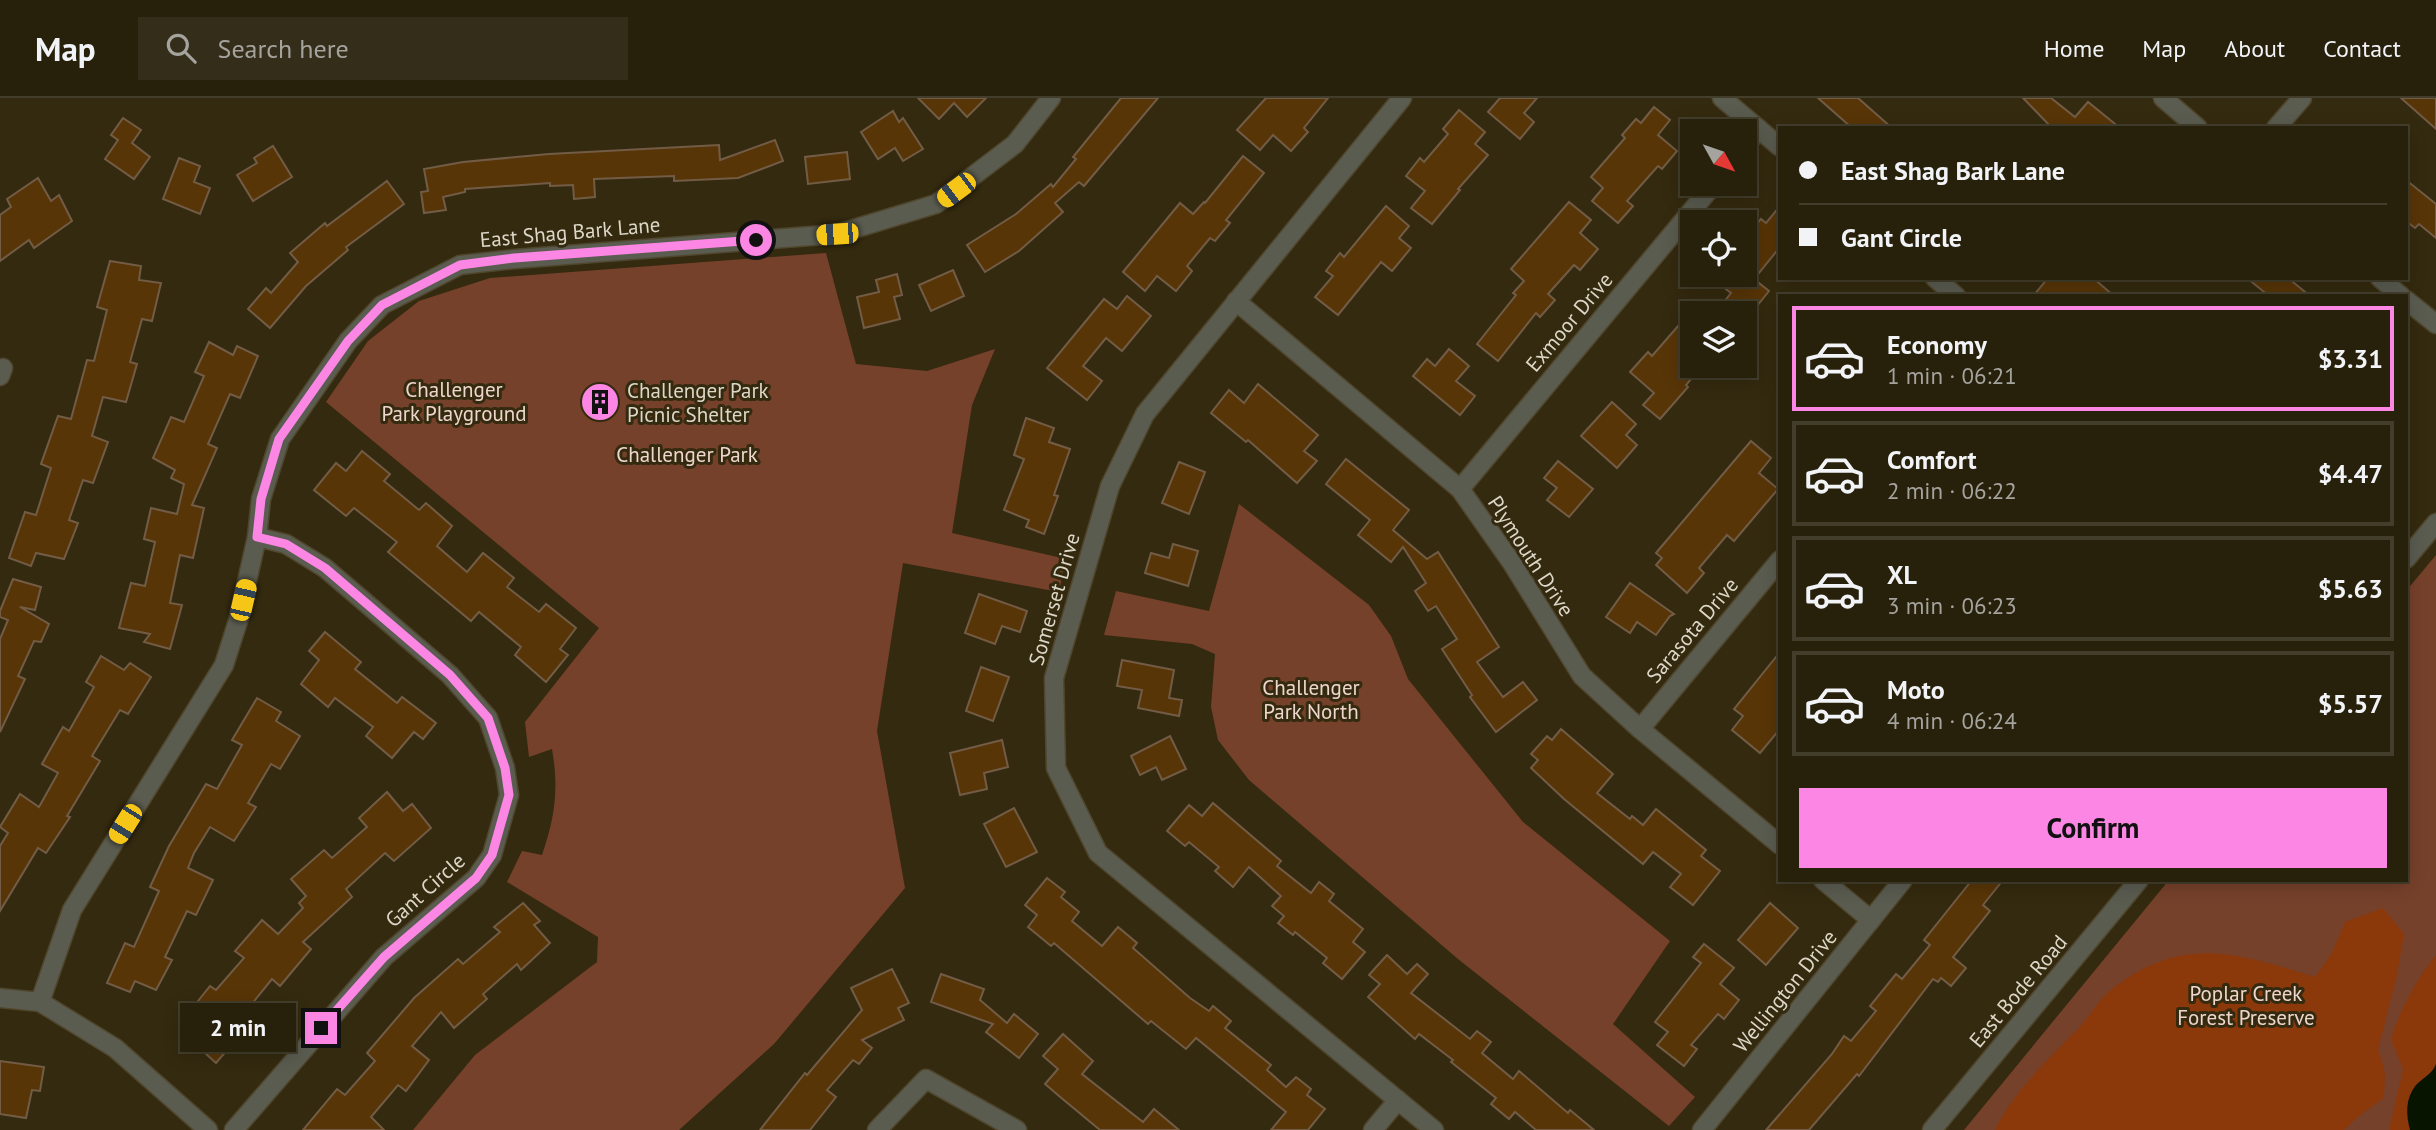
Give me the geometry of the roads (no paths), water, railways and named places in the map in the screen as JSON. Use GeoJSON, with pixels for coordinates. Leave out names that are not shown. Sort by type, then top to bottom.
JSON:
{"type":"FeatureCollection","features":[{"type":"Feature","properties":{"kind":"street","name":"East Shag Bark Lane"},"geometry":{"type":"LineString","coordinates":[[40,1002],[72,911],[224,665],[238,621],[257,537],[261,499],[279,439],[348,341],[382,305],[460,265],[514,258],[837,234],[936,204],[1015,144],[1051,98]]}},
{"type":"Feature","properties":{"kind":"street","name":"Somerset Drive"},"geometry":{"type":"LineString","coordinates":[[1402,98],[1145,414],[1110,486],[1054,678],[1056,768],[1098,853],[1434,1130]]}},
{"type":"Feature","properties":{"kind":"street"},"geometry":{"type":"LineString","coordinates":[[1722,98],[1778,145]]}},
{"type":"Feature","properties":{"kind":"street"},"geometry":{"type":"LineString","coordinates":[[2163,98],[2196,126]]}},
{"type":"Feature","properties":{"kind":"street"},"geometry":{"type":"LineString","coordinates":[[2278,126],[2302,98]]}},
{"type":"Feature","properties":{"kind":"street","name":"Exmoor Drive"},"geometry":{"type":"LineString","coordinates":[[1460,489],[1704,196]]}},
{"type":"Feature","properties":{"kind":"street"},"geometry":{"type":"LineString","coordinates":[[1937,280],[1954,294]]}},
{"type":"Feature","properties":{"kind":"street"},"geometry":{"type":"LineString","coordinates":[[2382,280],[2399,294]]}},
{"type":"Feature","properties":{"kind":"street","name":"Plymouth Drive"},"geometry":{"type":"LineString","coordinates":[[1236,301],[1460,489],[1512,563],[1582,676],[1640,729],[1778,843]]}},
{"type":"Feature","properties":{"kind":"street"},"geometry":{"type":"LineString","coordinates":[[2408,302],[2436,324]]}},
{"type":"Feature","properties":{"kind":"street"},"geometry":{"type":"LineString","coordinates":[[2408,557],[2436,523]]}},
{"type":"Feature","properties":{"kind":"street","name":"Gant Circle"},"geometry":{"type":"LineString","coordinates":[[234,1130],[384,957],[476,878],[492,855],[509,795],[505,768],[488,718],[450,675],[325,568],[286,544],[257,537]]}},
{"type":"Feature","properties":{"kind":"street","name":"Sarasota Drive"},"geometry":{"type":"LineString","coordinates":[[1640,729],[1778,562]]}},
{"type":"Feature","properties":{"kind":"street"},"geometry":{"type":"LineString","coordinates":[[1825,882],[1871,920]]}},
{"type":"Feature","properties":{"kind":"street","name":"Wellington Drive"},"geometry":{"type":"LineString","coordinates":[[1702,1130],[1901,882]]}},
{"type":"Feature","properties":{"kind":"street","name":"East Bode Road"},"geometry":{"type":"LineString","coordinates":[[1932,1130],[2137,882]]}},
{"type":"Feature","properties":{"kind":"street"},"geometry":{"type":"LineString","coordinates":[[0,998],[40,1002],[116,1048],[208,1130]]}},
{"type":"Feature","properties":{"kind":"street"},"geometry":{"type":"LineString","coordinates":[[877,1130],[926,1079],[1017,1130]]}},
{"type":"Feature","properties":{"kind":"street"},"geometry":{"type":"LineString","coordinates":[[1373,1130],[1398,1100]]}},
{"type":"Feature","properties":{"kind":"place","name":"Challenger Park Picnic Shelter"},"geometry":{"type":"Point","coordinates":[600,402]}},
{"type":"Feature","properties":{"kind":"park label","name":"Challenger Park Playground"},"geometry":{"type":"Point","coordinates":[454,401]}},
{"type":"Feature","properties":{"kind":"park label","name":"Challenger Park"},"geometry":{"type":"Point","coordinates":[687,454]}},
{"type":"Feature","properties":{"kind":"park label","name":"Challenger Park North"},"geometry":{"type":"Point","coordinates":[1311,699]}},
{"type":"Feature","properties":{"kind":"park label","name":"Poplar Creek Forest Preserve"},"geometry":{"type":"Point","coordinates":[2246,1005]}}]}
